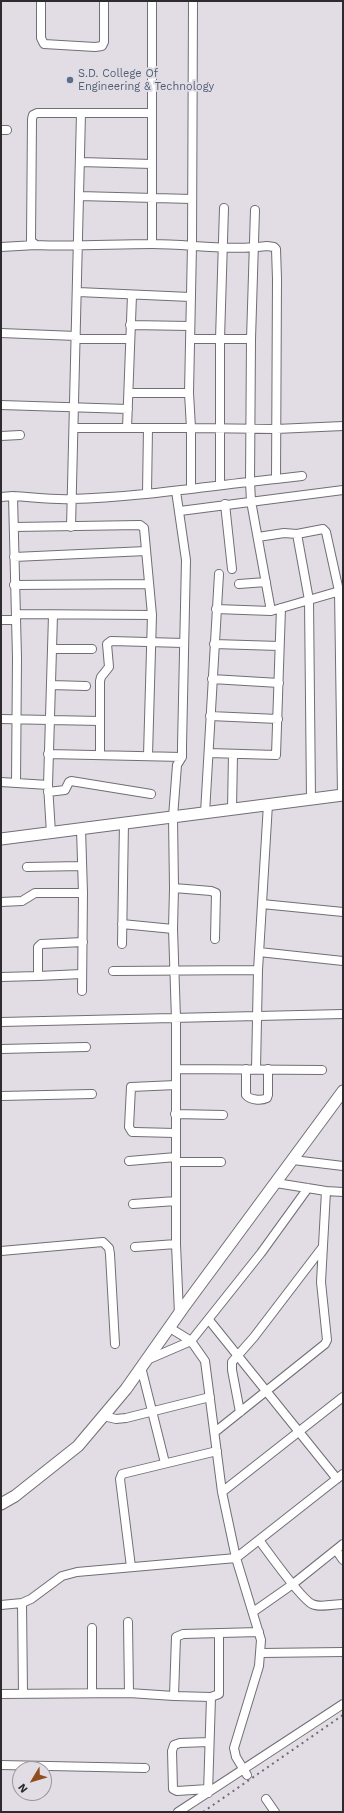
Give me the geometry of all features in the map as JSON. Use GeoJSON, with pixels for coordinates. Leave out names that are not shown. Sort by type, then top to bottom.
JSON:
{"type":"FeatureCollection","features":[{"type":"Feature","properties":{"kind":"main road"},"geometry":{"type":"LineString","coordinates":[[1,839],[343,795]]}},
{"type":"Feature","properties":{"kind":"main road"},"geometry":{"type":"LineString","coordinates":[[1,1504],[15,1496],[78,1446],[126,1389],[179,1314],[343,1092]]}},
{"type":"Feature","properties":{"kind":"street"},"geometry":{"type":"LineString","coordinates":[[41,1],[41,38],[44,44],[95,47],[102,46],[104,42],[104,1]]}},
{"type":"Feature","properties":{"kind":"street"},"geometry":{"type":"LineString","coordinates":[[152,1],[152,244]]}},
{"type":"Feature","properties":{"kind":"street"},"geometry":{"type":"LineString","coordinates":[[191,489],[191,428],[189,393],[192,245],[193,1]]}},
{"type":"Feature","properties":{"kind":"street"},"geometry":{"type":"LineString","coordinates":[[36,246],[33,244],[31,238],[33,115],[37,113],[151,112]]}},
{"type":"Feature","properties":{"kind":"street"},"geometry":{"type":"LineString","coordinates":[[71,527],[70,499],[74,428],[78,292],[81,113]]}},
{"type":"Feature","properties":{"kind":"street"},"geometry":{"type":"LineString","coordinates":[[80,162],[152,164]]}},
{"type":"Feature","properties":{"kind":"street"},"geometry":{"type":"LineString","coordinates":[[79,196],[192,199]]}},
{"type":"Feature","properties":{"kind":"street"},"geometry":{"type":"LineString","coordinates":[[220,484],[220,339],[224,208]]}},
{"type":"Feature","properties":{"kind":"street"},"geometry":{"type":"LineString","coordinates":[[254,210],[250,482],[251,500],[271,611]]}},
{"type":"Feature","properties":{"kind":"street"},"geometry":{"type":"LineString","coordinates":[[1,247],[79,247],[152,244],[192,245],[222,248],[274,247],[276,249],[276,479]]}},
{"type":"Feature","properties":{"kind":"street"},"geometry":{"type":"LineString","coordinates":[[78,292],[190,297]]}},
{"type":"Feature","properties":{"kind":"street"},"geometry":{"type":"LineString","coordinates":[[127,428],[132,295]]}},
{"type":"Feature","properties":{"kind":"street"},"geometry":{"type":"LineString","coordinates":[[130,325],[190,326]]}},
{"type":"Feature","properties":{"kind":"street"},"geometry":{"type":"LineString","coordinates":[[1,333],[76,338],[130,339]]}},
{"type":"Feature","properties":{"kind":"street"},"geometry":{"type":"LineString","coordinates":[[191,339],[251,339]]}},
{"type":"Feature","properties":{"kind":"street"},"geometry":{"type":"LineString","coordinates":[[129,393],[189,393]]}},
{"type":"Feature","properties":{"kind":"street"},"geometry":{"type":"LineString","coordinates":[[1,405],[128,409]]}},
{"type":"Feature","properties":{"kind":"street"},"geometry":{"type":"LineString","coordinates":[[74,428],[276,429],[343,426]]}},
{"type":"Feature","properties":{"kind":"street"},"geometry":{"type":"LineString","coordinates":[[147,493],[148,428]]}},
{"type":"Feature","properties":{"kind":"street"},"geometry":{"type":"LineString","coordinates":[[1,436],[20,435]]}},
{"type":"Feature","properties":{"kind":"street"},"geometry":{"type":"LineString","coordinates":[[1,497],[14,496],[70,499],[176,491],[220,484],[302,476]]}},
{"type":"Feature","properties":{"kind":"street"},"geometry":{"type":"LineString","coordinates":[[180,511],[251,500],[343,490]]}},
{"type":"Feature","properties":{"kind":"street"},"geometry":{"type":"LineString","coordinates":[[176,491],[186,560],[182,757],[177,765],[173,817],[173,929],[176,1019],[176,1244],[179,1314]]}},
{"type":"Feature","properties":{"kind":"street"},"geometry":{"type":"LineString","coordinates":[[14,496],[16,783]]}},
{"type":"Feature","properties":{"kind":"street"},"geometry":{"type":"LineString","coordinates":[[225,504],[232,569]]}},
{"type":"Feature","properties":{"kind":"street"},"geometry":{"type":"LineString","coordinates":[[14,527],[140,526],[144,528],[152,615],[148,755]]}},
{"type":"Feature","properties":{"kind":"street"},"geometry":{"type":"LineString","coordinates":[[258,537],[284,533],[297,534],[321,529],[325,530],[341,591],[343,795]]}},
{"type":"Feature","properties":{"kind":"street"},"geometry":{"type":"LineString","coordinates":[[297,534],[309,600],[311,799]]}},
{"type":"Feature","properties":{"kind":"street"},"geometry":{"type":"LineString","coordinates":[[14,557],[146,551]]}},
{"type":"Feature","properties":{"kind":"street"},"geometry":{"type":"LineString","coordinates":[[205,813],[219,574]]}},
{"type":"Feature","properties":{"kind":"street"},"geometry":{"type":"LineString","coordinates":[[239,584],[266,582]]}},
{"type":"Feature","properties":{"kind":"street"},"geometry":{"type":"LineString","coordinates":[[14,585],[150,584]]}},
{"type":"Feature","properties":{"kind":"street"},"geometry":{"type":"LineString","coordinates":[[216,609],[271,611],[341,591]]}},
{"type":"Feature","properties":{"kind":"street"},"geometry":{"type":"LineString","coordinates":[[209,753],[276,754],[281,608]]}},
{"type":"Feature","properties":{"kind":"street"},"geometry":{"type":"LineString","coordinates":[[1,620],[16,617],[53,615],[152,615]]}},
{"type":"Feature","properties":{"kind":"street"},"geometry":{"type":"LineString","coordinates":[[51,833],[48,789],[48,754],[53,615]]}},
{"type":"Feature","properties":{"kind":"street"},"geometry":{"type":"LineString","coordinates":[[100,755],[100,680],[109,667],[107,644],[111,641],[184,643]]}},
{"type":"Feature","properties":{"kind":"street"},"geometry":{"type":"LineString","coordinates":[[214,644],[279,646]]}},
{"type":"Feature","properties":{"kind":"street"},"geometry":{"type":"LineString","coordinates":[[52,649],[92,649]]}},
{"type":"Feature","properties":{"kind":"street"},"geometry":{"type":"LineString","coordinates":[[212,679],[279,683]]}},
{"type":"Feature","properties":{"kind":"street"},"geometry":{"type":"LineString","coordinates":[[51,685],[86,686]]}},
{"type":"Feature","properties":{"kind":"street"},"geometry":{"type":"LineString","coordinates":[[210,716],[278,719]]}},
{"type":"Feature","properties":{"kind":"street"},"geometry":{"type":"LineString","coordinates":[[1,719],[100,720]]}},
{"type":"Feature","properties":{"kind":"street"},"geometry":{"type":"LineString","coordinates":[[48,754],[148,755],[182,757]]}},
{"type":"Feature","properties":{"kind":"street"},"geometry":{"type":"LineString","coordinates":[[232,809],[233,754]]}},
{"type":"Feature","properties":{"kind":"street"},"geometry":{"type":"LineString","coordinates":[[1,782],[65,790],[71,781],[151,794]]}},
{"type":"Feature","properties":{"kind":"street"},"geometry":{"type":"LineString","coordinates":[[256,1069],[258,970],[268,804]]}},
{"type":"Feature","properties":{"kind":"street"},"geometry":{"type":"LineString","coordinates":[[122,944],[124,822]]}},
{"type":"Feature","properties":{"kind":"street"},"geometry":{"type":"LineString","coordinates":[[81,829],[83,893],[82,991]]}},
{"type":"Feature","properties":{"kind":"street"},"geometry":{"type":"LineString","coordinates":[[28,867],[82,866]]}},
{"type":"Feature","properties":{"kind":"street"},"geometry":{"type":"LineString","coordinates":[[174,888],[211,890],[216,893],[215,939]]}},
{"type":"Feature","properties":{"kind":"street"},"geometry":{"type":"LineString","coordinates":[[1,902],[22,901],[35,893],[83,893]]}},
{"type":"Feature","properties":{"kind":"street"},"geometry":{"type":"LineString","coordinates":[[262,904],[343,912]]}},
{"type":"Feature","properties":{"kind":"street"},"geometry":{"type":"LineString","coordinates":[[122,924],[173,929]]}},
{"type":"Feature","properties":{"kind":"street"},"geometry":{"type":"LineString","coordinates":[[38,976],[38,947],[40,944],[83,942]]}},
{"type":"Feature","properties":{"kind":"street"},"geometry":{"type":"LineString","coordinates":[[259,952],[343,961]]}},
{"type":"Feature","properties":{"kind":"street"},"geometry":{"type":"LineString","coordinates":[[113,971],[174,969],[258,970]]}},
{"type":"Feature","properties":{"kind":"street"},"geometry":{"type":"LineString","coordinates":[[1,977],[82,974]]}},
{"type":"Feature","properties":{"kind":"street"},"geometry":{"type":"LineString","coordinates":[[1,1022],[343,1014]]}},
{"type":"Feature","properties":{"kind":"street"},"geometry":{"type":"LineString","coordinates":[[1,1049],[86,1047]]}},
{"type":"Feature","properties":{"kind":"street"},"geometry":{"type":"LineString","coordinates":[[176,1069],[322,1070]]}},
{"type":"Feature","properties":{"kind":"street"},"geometry":{"type":"LineString","coordinates":[[246,1069],[246,1095],[250,1098],[262,1100],[267,1098],[268,1094],[268,1069]]}},
{"type":"Feature","properties":{"kind":"street"},"geometry":{"type":"LineString","coordinates":[[175,1133],[135,1132],[130,1130],[129,1127],[131,1087],[176,1085]]}},
{"type":"Feature","properties":{"kind":"street"},"geometry":{"type":"LineString","coordinates":[[1,1096],[92,1094]]}},
{"type":"Feature","properties":{"kind":"street"},"geometry":{"type":"LineString","coordinates":[[175,1114],[223,1115]]}},
{"type":"Feature","properties":{"kind":"street"},"geometry":{"type":"LineString","coordinates":[[129,1160],[220,1162]]}},
{"type":"Feature","properties":{"kind":"street"},"geometry":{"type":"LineString","coordinates":[[293,1160],[343,1166]]}},
{"type":"Feature","properties":{"kind":"street"},"geometry":{"type":"LineString","coordinates":[[276,1183],[326,1191],[343,1192]]}},
{"type":"Feature","properties":{"kind":"street"},"geometry":{"type":"LineString","coordinates":[[165,1463],[152,1411],[144,1364],[191,1341],[209,1320],[308,1188]]}},
{"type":"Feature","properties":{"kind":"street"},"geometry":{"type":"LineString","coordinates":[[215,1432],[325,1344],[327,1340],[321,1293],[322,1248],[326,1191]]}},
{"type":"Feature","properties":{"kind":"street"},"geometry":{"type":"LineString","coordinates":[[133,1204],[176,1201]]}},
{"type":"Feature","properties":{"kind":"street"},"geometry":{"type":"LineString","coordinates":[[1,1251],[103,1242],[106,1244],[109,1248],[110,1254],[115,1344]]}},
{"type":"Feature","properties":{"kind":"street"},"geometry":{"type":"LineString","coordinates":[[135,1247],[176,1244]]}},
{"type":"Feature","properties":{"kind":"street"},"geometry":{"type":"LineString","coordinates":[[240,1412],[232,1362],[237,1354],[254,1338],[322,1248]]}},
{"type":"Feature","properties":{"kind":"street"},"geometry":{"type":"LineString","coordinates":[[1,1605],[22,1603],[32,1599],[55,1581],[67,1575],[131,1567],[236,1558],[340,1476],[299,1431],[209,1320]]}},
{"type":"Feature","properties":{"kind":"street"},"geometry":{"type":"LineString","coordinates":[[170,1328],[191,1341],[205,1360],[222,1492],[236,1558],[258,1632],[261,1653],[254,1683],[234,1745],[236,1756],[245,1772]]}},
{"type":"Feature","properties":{"kind":"street"},"geometry":{"type":"LineString","coordinates":[[103,1416],[121,1419],[210,1397]]}},
{"type":"Feature","properties":{"kind":"street"},"geometry":{"type":"LineString","coordinates":[[222,1492],[343,1397]]}},
{"type":"Feature","properties":{"kind":"street"},"geometry":{"type":"LineString","coordinates":[[131,1567],[120,1479],[124,1473],[217,1450]]}},
{"type":"Feature","properties":{"kind":"street"},"geometry":{"type":"LineString","coordinates":[[259,1540],[305,1599],[313,1605],[343,1604]]}},
{"type":"Feature","properties":{"kind":"street"},"geometry":{"type":"LineString","coordinates":[[253,1612],[293,1584],[343,1544]]}},
{"type":"Feature","properties":{"kind":"street"},"geometry":{"type":"LineString","coordinates":[[336,1550],[343,1560]]}},
{"type":"Feature","properties":{"kind":"street"},"geometry":{"type":"LineString","coordinates":[[22,1603],[23,1694]]}},
{"type":"Feature","properties":{"kind":"street"},"geometry":{"type":"LineString","coordinates":[[128,1622],[129,1693]]}},
{"type":"Feature","properties":{"kind":"street"},"geometry":{"type":"LineString","coordinates":[[92,1628],[92,1693]]}},
{"type":"Feature","properties":{"kind":"street"},"geometry":{"type":"LineString","coordinates":[[174,1696],[176,1637],[183,1634],[219,1635],[258,1632]]}},
{"type":"Feature","properties":{"kind":"street"},"geometry":{"type":"LineString","coordinates":[[1,1694],[129,1693],[174,1696],[218,1696],[220,1692],[219,1635]]}},
{"type":"Feature","properties":{"kind":"street"},"geometry":{"type":"LineString","coordinates":[[261,1653],[343,1652]]}},
{"type":"Feature","properties":{"kind":"street"},"geometry":{"type":"LineString","coordinates":[[208,1791],[211,1697]]}},
{"type":"Feature","properties":{"kind":"street"},"geometry":{"type":"LineString","coordinates":[[178,1812],[208,1791],[245,1772],[343,1704]]}},
{"type":"Feature","properties":{"kind":"street"},"geometry":{"type":"LineString","coordinates":[[208,1791],[172,1789],[172,1751],[174,1745],[180,1743],[209,1742]]}},
{"type":"Feature","properties":{"kind":"street"},"geometry":{"type":"LineString","coordinates":[[1,1766],[145,1768]]}},
{"type":"Feature","properties":{"kind":"street"},"geometry":{"type":"LineString","coordinates":[[266,1799],[276,1812]]}},
{"type":"Feature","properties":{"kind":"railway"},"geometry":{"type":"LineString","coordinates":[[203,1812],[343,1715]]}},
{"type":"Feature","properties":{"kind":"place","name":"S.D. College Of Engineering & Technology"},"geometry":{"type":"Point","coordinates":[70,80]}}]}
